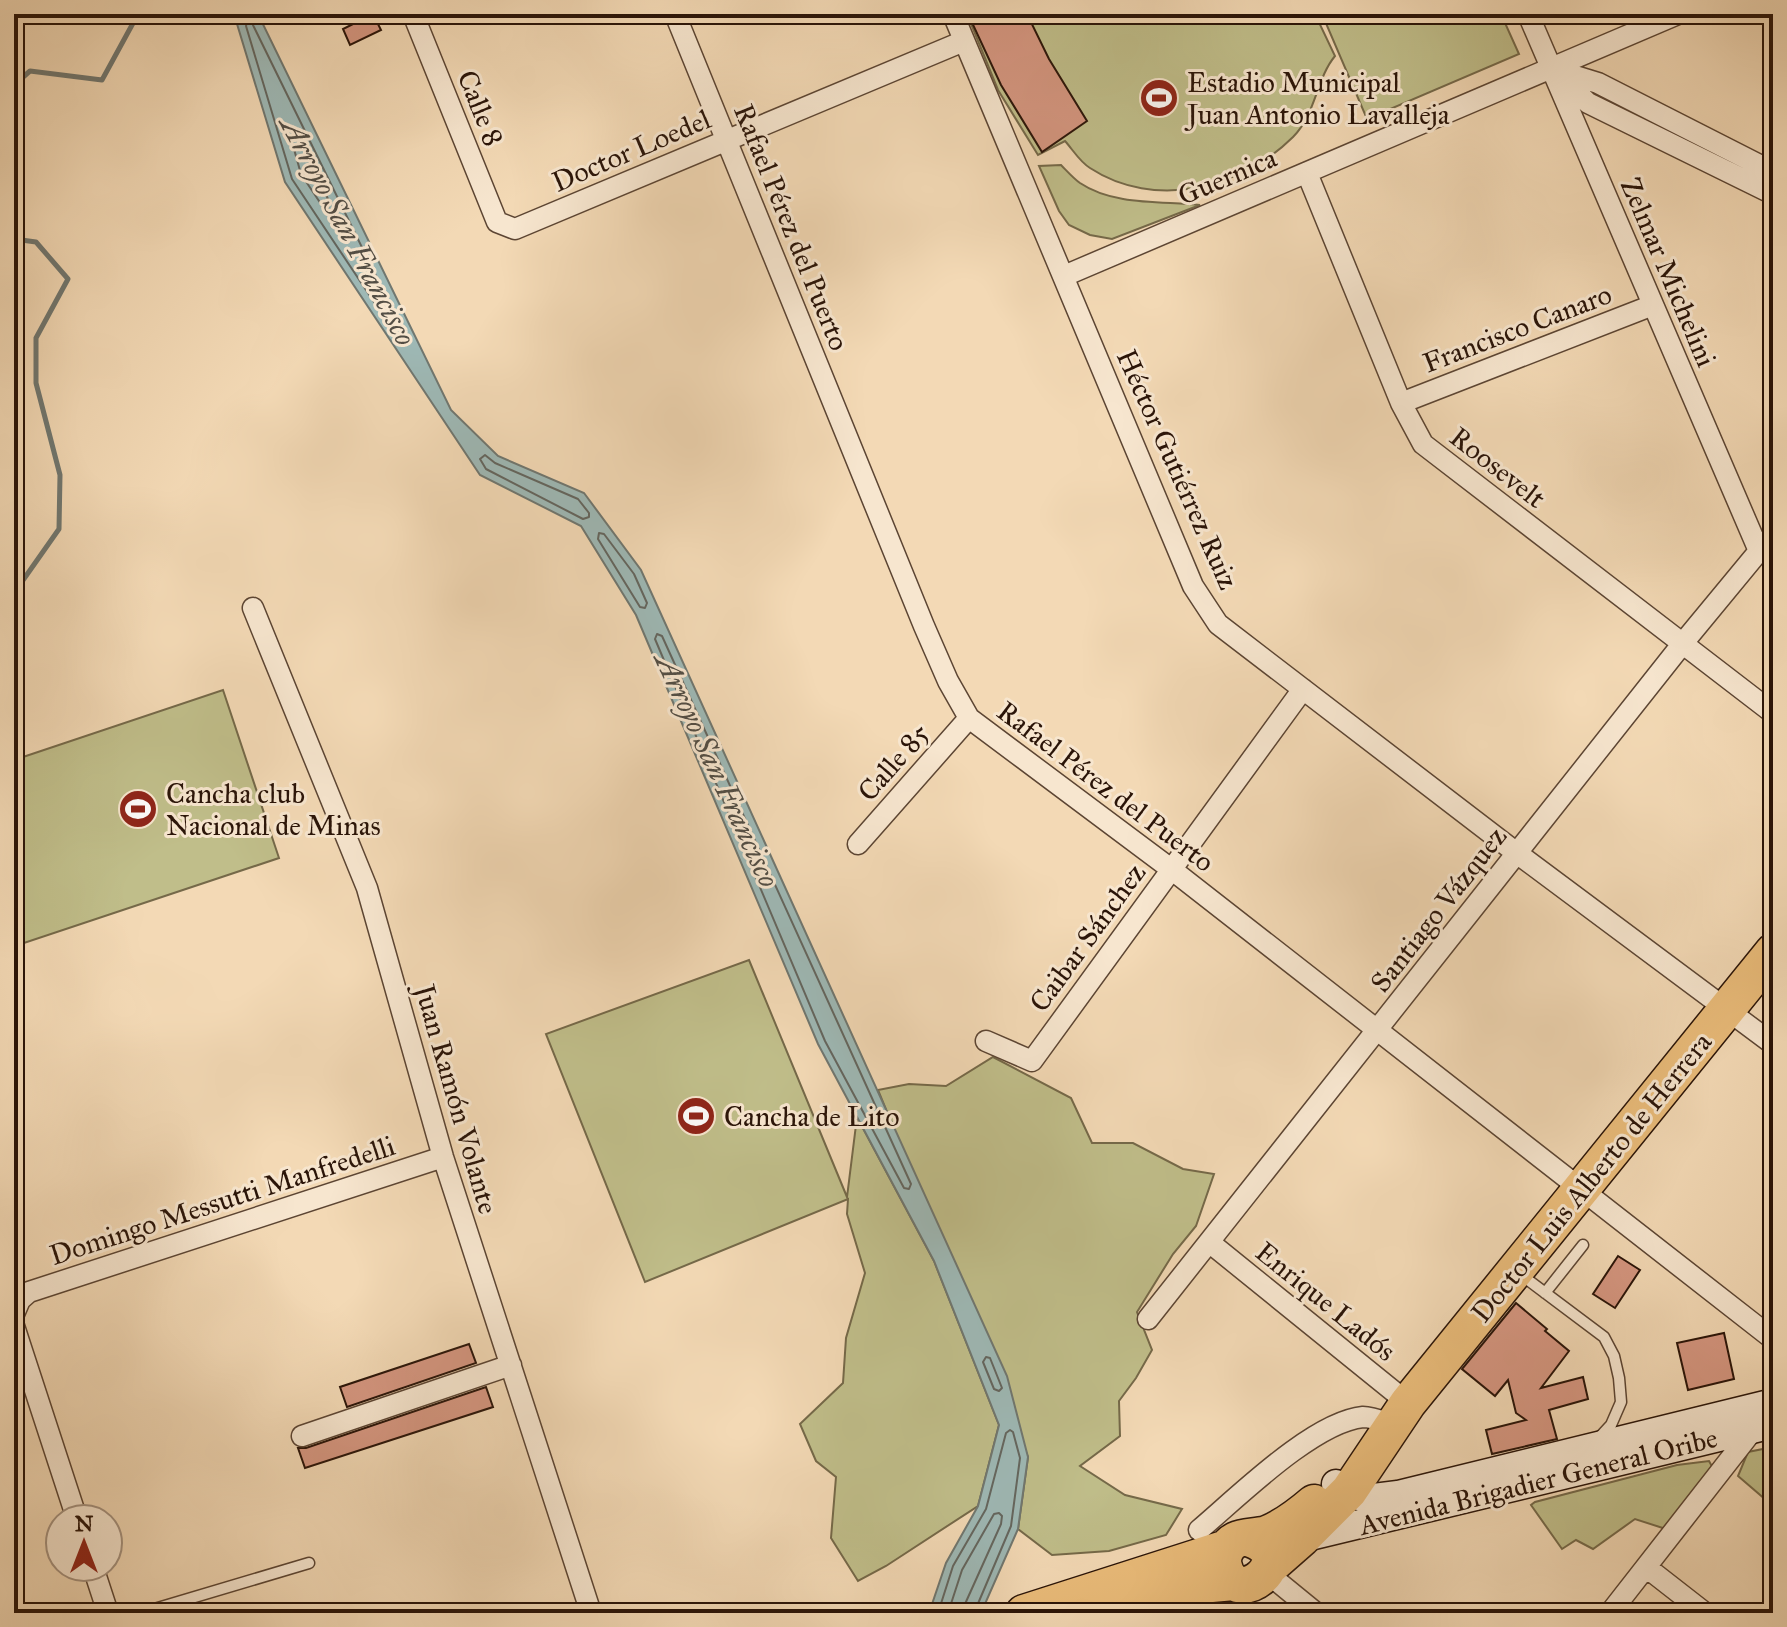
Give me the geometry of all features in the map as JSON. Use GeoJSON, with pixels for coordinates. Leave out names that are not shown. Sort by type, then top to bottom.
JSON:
{"type":"FeatureCollection","features":[{"type":"Feature","properties":{"kind":"highway","name":"Doctor Luis Alberto de Herrera"},"geometry":{"type":"LineString","coordinates":[[1241,1556],[1302,1538],[1398,1413],[1773,952]]}},
{"type":"Feature","properties":{"kind":"highway","name":"Doctor Luis Alberto de Herrera"},"geometry":{"type":"LineString","coordinates":[[1241,1556],[1267,1534],[1342,1488]]}},
{"type":"Feature","properties":{"kind":"highway"},"geometry":{"type":"LineString","coordinates":[[1024,1613],[1117,1601],[1200,1585],[1241,1556]]}},
{"type":"Feature","properties":{"kind":"main road","name":"Avenida Brigadier General Oribe"},"geometry":{"type":"LineString","coordinates":[[1302,1538],[1456,1492],[1593,1458],[1773,1404]]}},
{"type":"Feature","properties":{"kind":"main road","name":"Avenida Brigadier General Oribe"},"geometry":{"type":"LineString","coordinates":[[1593,1458],[1763,1426]]}},
{"type":"Feature","properties":{"kind":"main road","name":"Avenida Brigadier General Oribe"},"geometry":{"type":"LineString","coordinates":[[1342,1488],[1366,1499],[1456,1492]]}},
{"type":"Feature","properties":{"kind":"street","name":"Calle 8"},"geometry":{"type":"LineString","coordinates":[[413,14],[497,222]]}},
{"type":"Feature","properties":{"kind":"street","name":"Rafael Pérez del Puerto"},"geometry":{"type":"LineString","coordinates":[[675,14],[924,626],[948,681],[969,718],[1171,869],[1773,1339]]}},
{"type":"Feature","properties":{"kind":"street","name":"Héctor Gutiérrez Ruiz"},"geometry":{"type":"LineString","coordinates":[[953,14],[1193,586],[1218,624],[1773,1044]]}},
{"type":"Feature","properties":{"kind":"street","name":"Zelmar Michelini"},"geometry":{"type":"LineString","coordinates":[[1528,14],[1759,551]]}},
{"type":"Feature","properties":{"kind":"street","name":"Guernica"},"geometry":{"type":"LineString","coordinates":[[1064,276],[1678,14]]}},
{"type":"Feature","properties":{"kind":"street","name":"Doctor Loedel"},"geometry":{"type":"LineString","coordinates":[[497,222],[515,229],[964,41]]}},
{"type":"Feature","properties":{"kind":"street"},"geometry":{"type":"LineString","coordinates":[[1551,68],[1588,103],[1729,161],[1773,172]]}},
{"type":"Feature","properties":{"kind":"street"},"geometry":{"type":"LineString","coordinates":[[1729,161],[1773,194]]}},
{"type":"Feature","properties":{"kind":"street","name":"Roosevelt"},"geometry":{"type":"LineString","coordinates":[[1307,173],[1401,403],[1423,444],[1773,713]]}},
{"type":"Feature","properties":{"kind":"street","name":"Francisco Canaro"},"geometry":{"type":"LineString","coordinates":[[1401,403],[1653,305]]}},
{"type":"Feature","properties":{"kind":"street","name":"Santiago Vázquez"},"geometry":{"type":"LineString","coordinates":[[1148,1319],[1683,643],[1773,534]]}},
{"type":"Feature","properties":{"kind":"street","name":"Juan Ramón Volante"},"geometry":{"type":"LineString","coordinates":[[253,608],[367,888],[443,1157],[591,1613]]}},
{"type":"Feature","properties":{"kind":"street","name":"Caibar Sánchez"},"geometry":{"type":"LineString","coordinates":[[986,1041],[1032,1061],[1303,689]]}},
{"type":"Feature","properties":{"kind":"street","name":"Calle 85"},"geometry":{"type":"LineString","coordinates":[[858,844],[969,718]]}},
{"type":"Feature","properties":{"kind":"street","name":"Domingo Messutti Manfredelli"},"geometry":{"type":"LineString","coordinates":[[17,1307],[29,1292],[443,1157]]}},
{"type":"Feature","properties":{"kind":"street","name":"Enrique Ladós"},"geometry":{"type":"LineString","coordinates":[[1209,1242],[1398,1413]]}},
{"type":"Feature","properties":{"kind":"street"},"geometry":{"type":"LineString","coordinates":[[14,1326],[72,1503]]}},
{"type":"Feature","properties":{"kind":"street"},"geometry":{"type":"LineString","coordinates":[[302,1436],[511,1365]]}},
{"type":"Feature","properties":{"kind":"street"},"geometry":{"type":"LineString","coordinates":[[1610,1613],[1763,1426],[1773,1404]]}},
{"type":"Feature","properties":{"kind":"street"},"geometry":{"type":"LineString","coordinates":[[1316,1613],[1241,1556],[1289,1453],[1348,1420],[1398,1413]]}},
{"type":"Feature","properties":{"kind":"street"},"geometry":{"type":"LineString","coordinates":[[1646,1567],[1705,1613]]}},
{"type":"Feature","properties":{"kind":"street"},"geometry":{"type":"LineString","coordinates":[[98,1583],[108,1613]]}},
{"type":"Feature","properties":{"kind":"lane"},"geometry":{"type":"LineString","coordinates":[[1545,1293],[1583,1245]]}},
{"type":"Feature","properties":{"kind":"lane"},"geometry":{"type":"LineString","coordinates":[[1515,1270],[1604,1337],[1614,1356],[1621,1402],[1593,1458]]}},
{"type":"Feature","properties":{"kind":"lane"},"geometry":{"type":"LineString","coordinates":[[141,1613],[309,1563]]}},
{"type":"Feature","properties":{"kind":"shaded area","name":"Estadio Municipal Juan Antonio Lavalleja"},"geometry":{"type":"Polygon","coordinates":[[[967,14],[1315,14],[1335,56],[1301,128],[1272,155],[1223,181],[1196,188],[1141,188],[1115,181],[1090,168],[1065,141],[1038,155],[998,90],[967,14]]]}},
{"type":"Feature","properties":{"kind":"shaded area"},"geometry":{"type":"Polygon","coordinates":[[[1322,14],[1501,14],[1519,54],[1367,119],[1322,14]]]}},
{"type":"Feature","properties":{"kind":"shaded area"},"geometry":{"type":"Polygon","coordinates":[[[1061,165],[1080,183],[1108,196],[1200,205],[1112,239],[1090,235],[1069,225],[1059,211],[1039,166],[1061,165]]]}},
{"type":"Feature","properties":{"kind":"shaded area","name":"Cancha club Nacional de Minas"},"geometry":{"type":"Polygon","coordinates":[[[223,690],[279,858],[24,943],[14,913],[14,760],[223,690]]]}},
{"type":"Feature","properties":{"kind":"shaded area"},"geometry":{"type":"Polygon","coordinates":[[[749,960],[847,1197],[857,1117],[934,1261],[999,1425],[978,1506],[858,1581],[831,1538],[836,1477],[816,1461],[800,1424],[843,1383],[846,1338],[865,1273],[847,1214],[848,1199],[645,1282],[546,1034],[749,960]]]}},
{"type":"Feature","properties":{"kind":"shaded area"},"geometry":{"type":"Polygon","coordinates":[[[993,1057],[1071,1098],[1092,1143],[1133,1143],[1183,1169],[1214,1174],[1196,1226],[1173,1254],[1137,1312],[1152,1350],[1119,1401],[1120,1436],[1080,1466],[1125,1495],[1182,1509],[1166,1535],[1109,1551],[1052,1555],[1018,1529],[1028,1457],[878,1090],[909,1084],[946,1086],[993,1057]]]}},
{"type":"Feature","properties":{"kind":"shaded area"},"geometry":{"type":"Polygon","coordinates":[[[1773,1447],[1773,1506],[1738,1476],[1748,1452],[1773,1447]]]}},
{"type":"Feature","properties":{"kind":"shaded area"},"geometry":{"type":"Polygon","coordinates":[[[1709,1461],[1715,1472],[1669,1530],[1635,1519],[1593,1549],[1576,1540],[1562,1549],[1531,1505],[1677,1465],[1709,1461]]]}},
{"type":"Feature","properties":{"kind":"water","name":"Arroyo San Francisco"},"geometry":{"type":"Polygon","coordinates":[[[234,14],[258,14],[451,410],[498,456],[584,493],[641,570],[1007,1376],[1028,1457],[1018,1529],[981,1613],[929,1613],[946,1563],[978,1506],[999,1425],[934,1261],[818,1044],[636,615],[581,526],[480,475],[285,182],[234,14]]]}},
{"type":"Feature","properties":{"kind":"building"},"geometry":{"type":"Polygon","coordinates":[[[373,14],[381,30],[350,45],[343,29],[373,14]]]}},
{"type":"Feature","properties":{"kind":"building"},"geometry":{"type":"Polygon","coordinates":[[[968,14],[1027,14],[1049,59],[1087,121],[1042,152],[1001,85],[968,14]]]}},
{"type":"Feature","properties":{"kind":"building"},"geometry":{"type":"Polygon","coordinates":[[[1618,1256],[1640,1270],[1615,1308],[1593,1294],[1618,1256]]]}},
{"type":"Feature","properties":{"kind":"building"},"geometry":{"type":"Polygon","coordinates":[[[1516,1303],[1569,1351],[1541,1388],[1583,1377],[1588,1399],[1549,1410],[1557,1439],[1492,1454],[1486,1430],[1526,1420],[1516,1413],[1508,1380],[1495,1396],[1462,1369],[1516,1303]]]}},
{"type":"Feature","properties":{"kind":"building"},"geometry":{"type":"Polygon","coordinates":[[[1724,1333],[1734,1379],[1688,1390],[1677,1343],[1724,1333]]]}},
{"type":"Feature","properties":{"kind":"building"},"geometry":{"type":"Polygon","coordinates":[[[469,1344],[476,1363],[347,1407],[340,1387],[469,1344]]]}},
{"type":"Feature","properties":{"kind":"building"},"geometry":{"type":"Polygon","coordinates":[[[486,1387],[493,1407],[305,1468],[298,1448],[306,1448],[486,1387]]]}},
{"type":"Feature","properties":{"kind":"waterway"},"geometry":{"type":"LineString","coordinates":[[14,85],[30,71],[102,80],[138,14]]}},
{"type":"Feature","properties":{"kind":"waterway"},"geometry":{"type":"LineString","coordinates":[[14,239],[36,242],[68,279],[36,338],[36,383],[60,475],[59,529],[14,593]]}},
{"type":"Feature","properties":{"kind":"place","name":"Estadio Municipal Juan Antonio Lavalleja"},"geometry":{"type":"Point","coordinates":[1159,98]}},
{"type":"Feature","properties":{"kind":"place","name":"Cancha club Nacional de Minas"},"geometry":{"type":"Point","coordinates":[138,809]}},
{"type":"Feature","properties":{"kind":"place","name":"Cancha de Lito"},"geometry":{"type":"Point","coordinates":[696,1116]}}]}
